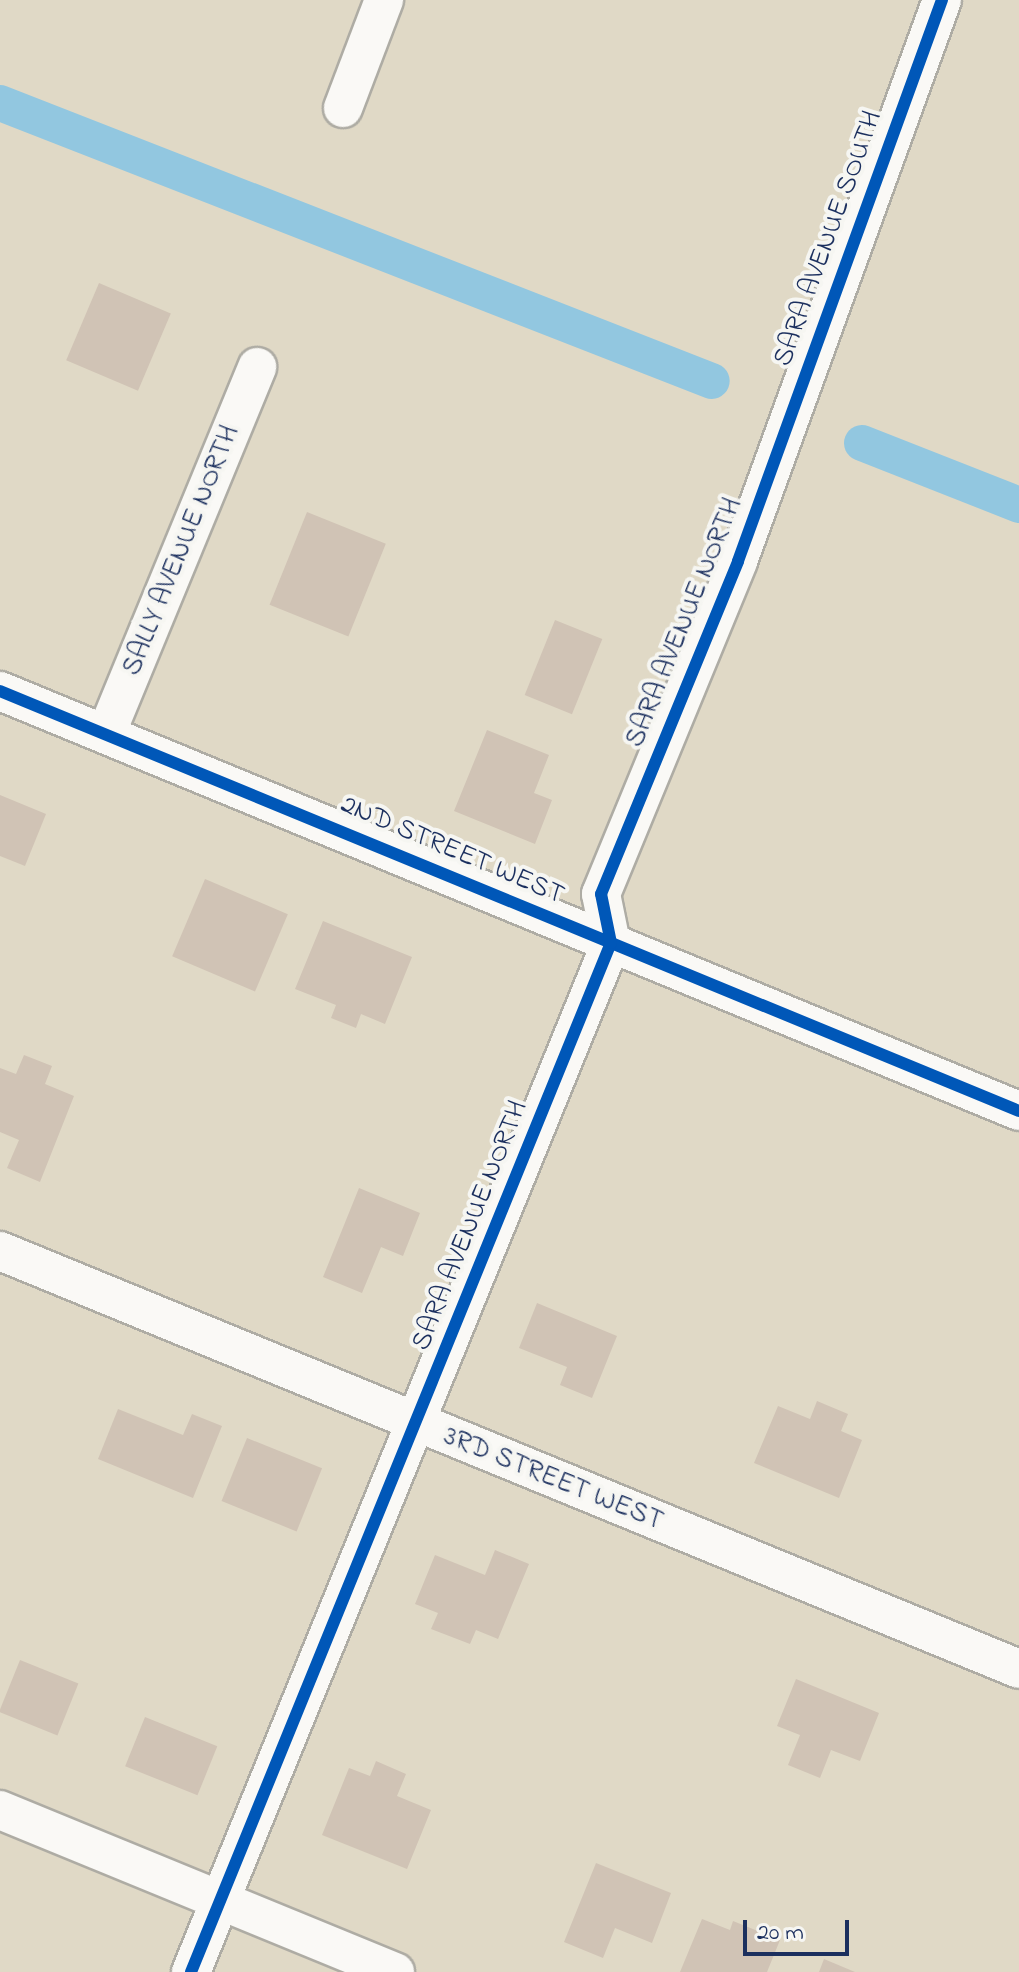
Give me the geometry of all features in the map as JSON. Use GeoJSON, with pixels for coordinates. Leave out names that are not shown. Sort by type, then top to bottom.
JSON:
{"type":"FeatureCollection","features":[{"type":"Feature","properties":{"kind":"street"},"geometry":{"type":"LineString","coordinates":[[343,108],[384,0]]}},
{"type":"Feature","properties":{"kind":"street","name":"SARA AVENUE SOUTH"},"geometry":{"type":"LineString","coordinates":[[763,495],[942,0]]}},
{"type":"Feature","properties":{"kind":"street","name":"SALLY AVENUE NORTH"},"geometry":{"type":"LineString","coordinates":[[106,734],[257,367]]}},
{"type":"Feature","properties":{"kind":"street","name":"SARA AVENUE NORTH"},"geometry":{"type":"LineString","coordinates":[[191,1972],[611,943],[601,894],[763,495]]}},
{"type":"Feature","properties":{"kind":"street","name":"2ND STREET WEST"},"geometry":{"type":"LineString","coordinates":[[0,691],[1019,1111]]}},
{"type":"Feature","properties":{"kind":"street","name":"3RD STREET WEST"},"geometry":{"type":"LineString","coordinates":[[0,1251],[1019,1669]]}},
{"type":"Feature","properties":{"kind":"street"},"geometry":{"type":"LineString","coordinates":[[0,1810],[395,1972]]}},
{"type":"Feature","properties":{"kind":"building"},"geometry":{"type":"Polygon","coordinates":[[[99,283],[171,313],[138,391],[66,360],[99,283]]]}},
{"type":"Feature","properties":{"kind":"building"},"geometry":{"type":"Polygon","coordinates":[[[307,512],[386,544],[348,637],[270,605],[307,512]]]}},
{"type":"Feature","properties":{"kind":"building"},"geometry":{"type":"Polygon","coordinates":[[[555,620],[602,639],[572,714],[525,695],[555,620]]]}},
{"type":"Feature","properties":{"kind":"building"},"geometry":{"type":"Polygon","coordinates":[[[487,730],[549,755],[534,793],[552,800],[535,844],[454,811],[487,730]]]}},
{"type":"Feature","properties":{"kind":"building"},"geometry":{"type":"Polygon","coordinates":[[[0,795],[46,814],[25,866],[0,856],[0,795]]]}},
{"type":"Feature","properties":{"kind":"building"},"geometry":{"type":"Polygon","coordinates":[[[205,879],[288,914],[255,991],[172,956],[205,879]]]}},
{"type":"Feature","properties":{"kind":"building"},"geometry":{"type":"Polygon","coordinates":[[[323,921],[412,957],[385,1024],[361,1014],[356,1028],[331,1018],[336,1005],[295,989],[323,921]]]}},
{"type":"Feature","properties":{"kind":"building"},"geometry":{"type":"Polygon","coordinates":[[[24,1055],[52,1066],[45,1084],[74,1096],[40,1182],[7,1168],[19,1140],[0,1132],[0,1068],[16,1074],[24,1055]]]}},
{"type":"Feature","properties":{"kind":"building"},"geometry":{"type":"Polygon","coordinates":[[[359,1188],[420,1213],[403,1256],[381,1247],[362,1293],[323,1277],[359,1188]]]}},
{"type":"Feature","properties":{"kind":"building"},"geometry":{"type":"Polygon","coordinates":[[[537,1303],[617,1336],[592,1398],[560,1385],[567,1367],[519,1348],[537,1303]]]}},
{"type":"Feature","properties":{"kind":"building"},"geometry":{"type":"Polygon","coordinates":[[[817,1401],[848,1414],[841,1431],[862,1440],[839,1498],[754,1463],[778,1406],[810,1419],[817,1401]]]}},
{"type":"Feature","properties":{"kind":"building"},"geometry":{"type":"Polygon","coordinates":[[[118,1409],[183,1435],[192,1414],[222,1426],[193,1498],[98,1459],[118,1409]]]}},
{"type":"Feature","properties":{"kind":"building"},"geometry":{"type":"Polygon","coordinates":[[[247,1438],[322,1468],[297,1531],[222,1501],[247,1438]]]}},
{"type":"Feature","properties":{"kind":"building"},"geometry":{"type":"Polygon","coordinates":[[[495,1550],[529,1564],[498,1639],[476,1630],[470,1644],[431,1629],[438,1613],[415,1604],[435,1555],[485,1575],[495,1550]]]}},
{"type":"Feature","properties":{"kind":"building"},"geometry":{"type":"Polygon","coordinates":[[[20,1660],[78,1684],[57,1736],[0,1712],[20,1660]]]}},
{"type":"Feature","properties":{"kind":"building"},"geometry":{"type":"Polygon","coordinates":[[[796,1679],[879,1713],[860,1761],[831,1750],[820,1778],[788,1765],[800,1735],[777,1726],[796,1679]]]}},
{"type":"Feature","properties":{"kind":"building"},"geometry":{"type":"Polygon","coordinates":[[[145,1717],[217,1746],[197,1795],[125,1766],[145,1717]]]}},
{"type":"Feature","properties":{"kind":"building"},"geometry":{"type":"Polygon","coordinates":[[[376,1761],[406,1774],[397,1796],[431,1810],[407,1869],[322,1835],[349,1768],[370,1776],[376,1761]]]}},
{"type":"Feature","properties":{"kind":"building"},"geometry":{"type":"Polygon","coordinates":[[[596,1863],[671,1893],[652,1943],[615,1928],[603,1958],[564,1942],[596,1863]]]}},
{"type":"Feature","properties":{"kind":"building"},"geometry":{"type":"Polygon","coordinates":[[[702,1919],[730,1930],[733,1921],[780,1940],[767,1972],[680,1972],[702,1919]]]}},
{"type":"Feature","properties":{"kind":"building"},"geometry":{"type":"Polygon","coordinates":[[[824,1959],[855,1972],[819,1972],[824,1959]]]}},
{"type":"Feature","properties":{"kind":"waterway"},"geometry":{"type":"LineString","coordinates":[[0,103],[712,381]]}},
{"type":"Feature","properties":{"kind":"waterway"},"geometry":{"type":"LineString","coordinates":[[862,443],[1019,505]]}},
{"type":"Feature","properties":{"kind":"cycle path"},"geometry":{"type":"LineString","coordinates":[[191,1972],[611,943],[601,894],[738,561],[942,0]]}},
{"type":"Feature","properties":{"kind":"cycle path"},"geometry":{"type":"LineString","coordinates":[[0,691],[1019,1111]]}}]}
